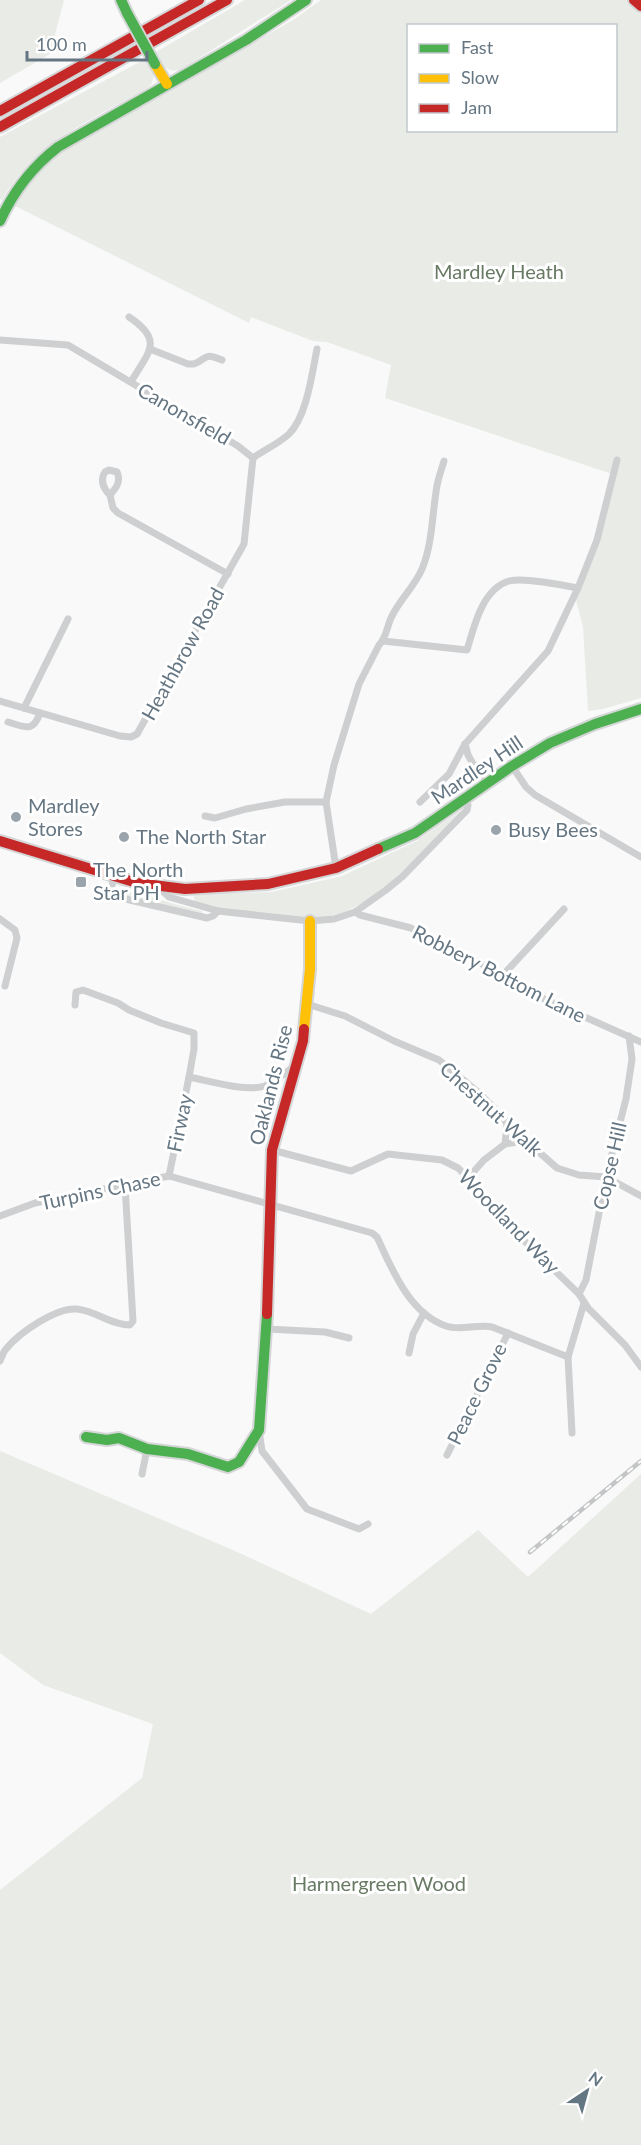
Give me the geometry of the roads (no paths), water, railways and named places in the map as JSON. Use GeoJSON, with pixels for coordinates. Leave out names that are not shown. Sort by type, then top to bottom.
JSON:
{"type":"FeatureCollection","features":[{"type":"Feature","properties":{"kind":"main road"},"geometry":{"type":"LineString","coordinates":[[121,0],[167,84]]}},
{"type":"Feature","properties":{"kind":"main road"},"geometry":{"type":"LineString","coordinates":[[0,111],[199,0]]}},
{"type":"Feature","properties":{"kind":"main road"},"geometry":{"type":"LineString","coordinates":[[0,127],[227,0]]}},
{"type":"Feature","properties":{"kind":"main road"},"geometry":{"type":"LineString","coordinates":[[0,221],[21,181],[43,156],[70,138],[246,40],[306,0]]}},
{"type":"Feature","properties":{"kind":"main road"},"geometry":{"type":"LineString","coordinates":[[634,0],[641,6]]}},
{"type":"Feature","properties":{"kind":"main road","name":"Mardley Hill"},"geometry":{"type":"LineString","coordinates":[[0,841],[114,877],[157,886],[185,889],[268,885],[336,868],[415,833],[512,766],[550,743],[574,732],[641,709]]}},
{"type":"Feature","properties":{"kind":"main road","name":"Oaklands Rise"},"geometry":{"type":"LineString","coordinates":[[260,1430],[267,1329],[272,1150],[303,1041],[307,1004],[310,921]]}},
{"type":"Feature","properties":{"kind":"main road"},"geometry":{"type":"LineString","coordinates":[[86,1437],[107,1440],[119,1438],[147,1449],[188,1454],[228,1467],[239,1461],[260,1430]]}},
{"type":"Feature","properties":{"kind":"street"},"geometry":{"type":"LineString","coordinates":[[129,317],[146,330],[152,343],[131,382]]}},
{"type":"Feature","properties":{"kind":"street","name":"Canonsfield"},"geometry":{"type":"LineString","coordinates":[[0,340],[68,345],[238,446],[253,458]]}},
{"type":"Feature","properties":{"kind":"street"},"geometry":{"type":"LineString","coordinates":[[150,349],[188,364],[194,364],[204,356],[210,355],[222,360]]}},
{"type":"Feature","properties":{"kind":"street"},"geometry":{"type":"LineString","coordinates":[[110,495],[113,508],[118,513],[228,574],[244,544],[253,458],[288,435],[294,428],[305,400],[317,349]]}},
{"type":"Feature","properties":{"kind":"street"},"geometry":{"type":"LineString","coordinates":[[420,802],[449,774],[465,744],[548,651],[578,588],[597,540],[617,460]]}},
{"type":"Feature","properties":{"kind":"street"},"geometry":{"type":"LineString","coordinates":[[336,868],[326,802],[334,765],[359,684],[383,641],[391,617],[418,577],[425,561],[436,489],[444,461]]}},
{"type":"Feature","properties":{"kind":"street","name":"Heathbrow Road"},"geometry":{"type":"LineString","coordinates":[[0,701],[120,736],[131,737],[137,734],[228,574]]}},
{"type":"Feature","properties":{"kind":"street"},"geometry":{"type":"LineString","coordinates":[[383,641],[467,650],[477,617],[488,598],[509,581],[543,582],[578,588]]}},
{"type":"Feature","properties":{"kind":"street"},"geometry":{"type":"LineString","coordinates":[[24,708],[68,619]]}},
{"type":"Feature","properties":{"kind":"street"},"geometry":{"type":"LineString","coordinates":[[8,722],[23,727],[32,727],[40,713]]}},
{"type":"Feature","properties":{"kind":"street"},"geometry":{"type":"LineString","coordinates":[[465,744],[468,755],[485,784]]}},
{"type":"Feature","properties":{"kind":"street"},"geometry":{"type":"LineString","coordinates":[[512,766],[526,787],[535,795],[641,857]]}},
{"type":"Feature","properties":{"kind":"street"},"geometry":{"type":"LineString","coordinates":[[157,886],[169,897],[218,911],[310,921],[334,919],[355,912],[403,876],[461,817],[468,808],[465,800]]}},
{"type":"Feature","properties":{"kind":"street"},"geometry":{"type":"LineString","coordinates":[[205,816],[216,818],[246,809],[285,802],[326,802]]}},
{"type":"Feature","properties":{"kind":"street"},"geometry":{"type":"LineString","coordinates":[[114,877],[111,890],[117,897],[207,918],[218,911]]}},
{"type":"Feature","properties":{"kind":"street"},"geometry":{"type":"LineString","coordinates":[[185,889],[186,902]]}},
{"type":"Feature","properties":{"kind":"street"},"geometry":{"type":"LineString","coordinates":[[503,975],[564,909]]}},
{"type":"Feature","properties":{"kind":"street","name":"Robbery Bottom Lane"},"geometry":{"type":"LineString","coordinates":[[355,912],[411,928],[503,975],[532,994],[641,1042]]}},
{"type":"Feature","properties":{"kind":"street"},"geometry":{"type":"LineString","coordinates":[[0,919],[15,930],[17,938],[5,986]]}},
{"type":"Feature","properties":{"kind":"street"},"geometry":{"type":"LineString","coordinates":[[75,1005],[76,992],[83,990],[161,1023],[194,1033],[194,1049],[189,1077]]}},
{"type":"Feature","properties":{"kind":"street","name":"Chestnut Walk"},"geometry":{"type":"LineString","coordinates":[[307,1004],[345,1016],[394,1041],[439,1060],[479,1093],[526,1141],[563,1170],[579,1175],[606,1177],[641,1196]]}},
{"type":"Feature","properties":{"kind":"street","name":"Copse Hill"},"geometry":{"type":"LineString","coordinates":[[579,1294],[586,1280],[606,1177],[626,1099],[632,1059],[629,1036]]}},
{"type":"Feature","properties":{"kind":"street","name":"Firway"},"geometry":{"type":"LineString","coordinates":[[169,1176],[189,1077],[234,1086],[263,1086],[279,1078],[296,1065]]}},
{"type":"Feature","properties":{"kind":"street"},"geometry":{"type":"LineString","coordinates":[[505,1144],[507,1124]]}},
{"type":"Feature","properties":{"kind":"street"},"geometry":{"type":"LineString","coordinates":[[468,1178],[484,1160],[505,1144],[526,1141]]}},
{"type":"Feature","properties":{"kind":"street","name":"Woodland Way"},"geometry":{"type":"LineString","coordinates":[[272,1150],[351,1171],[388,1154],[441,1160],[458,1168],[468,1178],[484,1202],[579,1294],[584,1303],[626,1345],[641,1367]]}},
{"type":"Feature","properties":{"kind":"street","name":"Turpins Chase"},"geometry":{"type":"LineString","coordinates":[[0,1216],[35,1203],[169,1176],[372,1233],[377,1237],[399,1281],[424,1313]]}},
{"type":"Feature","properties":{"kind":"street"},"geometry":{"type":"LineString","coordinates":[[0,1361],[5,1350],[22,1334],[57,1311],[75,1309],[89,1312],[120,1325],[130,1325],[133,1321],[124,1185]]}},
{"type":"Feature","properties":{"kind":"street"},"geometry":{"type":"LineString","coordinates":[[572,1433],[568,1357],[584,1303]]}},
{"type":"Feature","properties":{"kind":"street"},"geometry":{"type":"LineString","coordinates":[[409,1353],[413,1334],[424,1313],[447,1326],[483,1325],[568,1357]]}},
{"type":"Feature","properties":{"kind":"street"},"geometry":{"type":"LineString","coordinates":[[267,1329],[325,1332],[349,1338]]}},
{"type":"Feature","properties":{"kind":"street","name":"Peace Grove"},"geometry":{"type":"LineString","coordinates":[[447,1455],[508,1333]]}},
{"type":"Feature","properties":{"kind":"street"},"geometry":{"type":"LineString","coordinates":[[260,1430],[262,1450],[307,1509],[359,1528],[368,1524]]}},
{"type":"Feature","properties":{"kind":"street"},"geometry":{"type":"LineString","coordinates":[[142,1474],[147,1449]]}},
{"type":"Feature","properties":{"kind":"railway"},"geometry":{"type":"LineString","coordinates":[[530,1552],[641,1461]]}},
{"type":"Feature","properties":{"kind":"place","name":"Mardley Stores"},"geometry":{"type":"Point","coordinates":[16,817]}},
{"type":"Feature","properties":{"kind":"place","name":"Busy Bees"},"geometry":{"type":"Point","coordinates":[496,830]}},
{"type":"Feature","properties":{"kind":"place","name":"The North Star"},"geometry":{"type":"Point","coordinates":[124,837]}},
{"type":"Feature","properties":{"kind":"place","name":"The North Star PH"},"geometry":{"type":"Point","coordinates":[81,882]}},
{"type":"Feature","properties":{"kind":"park label","name":"Mardley Heath"},"geometry":{"type":"Point","coordinates":[499,272]}},
{"type":"Feature","properties":{"kind":"park label","name":"Harmergreen Wood"},"geometry":{"type":"Point","coordinates":[379,1884]}}]}
